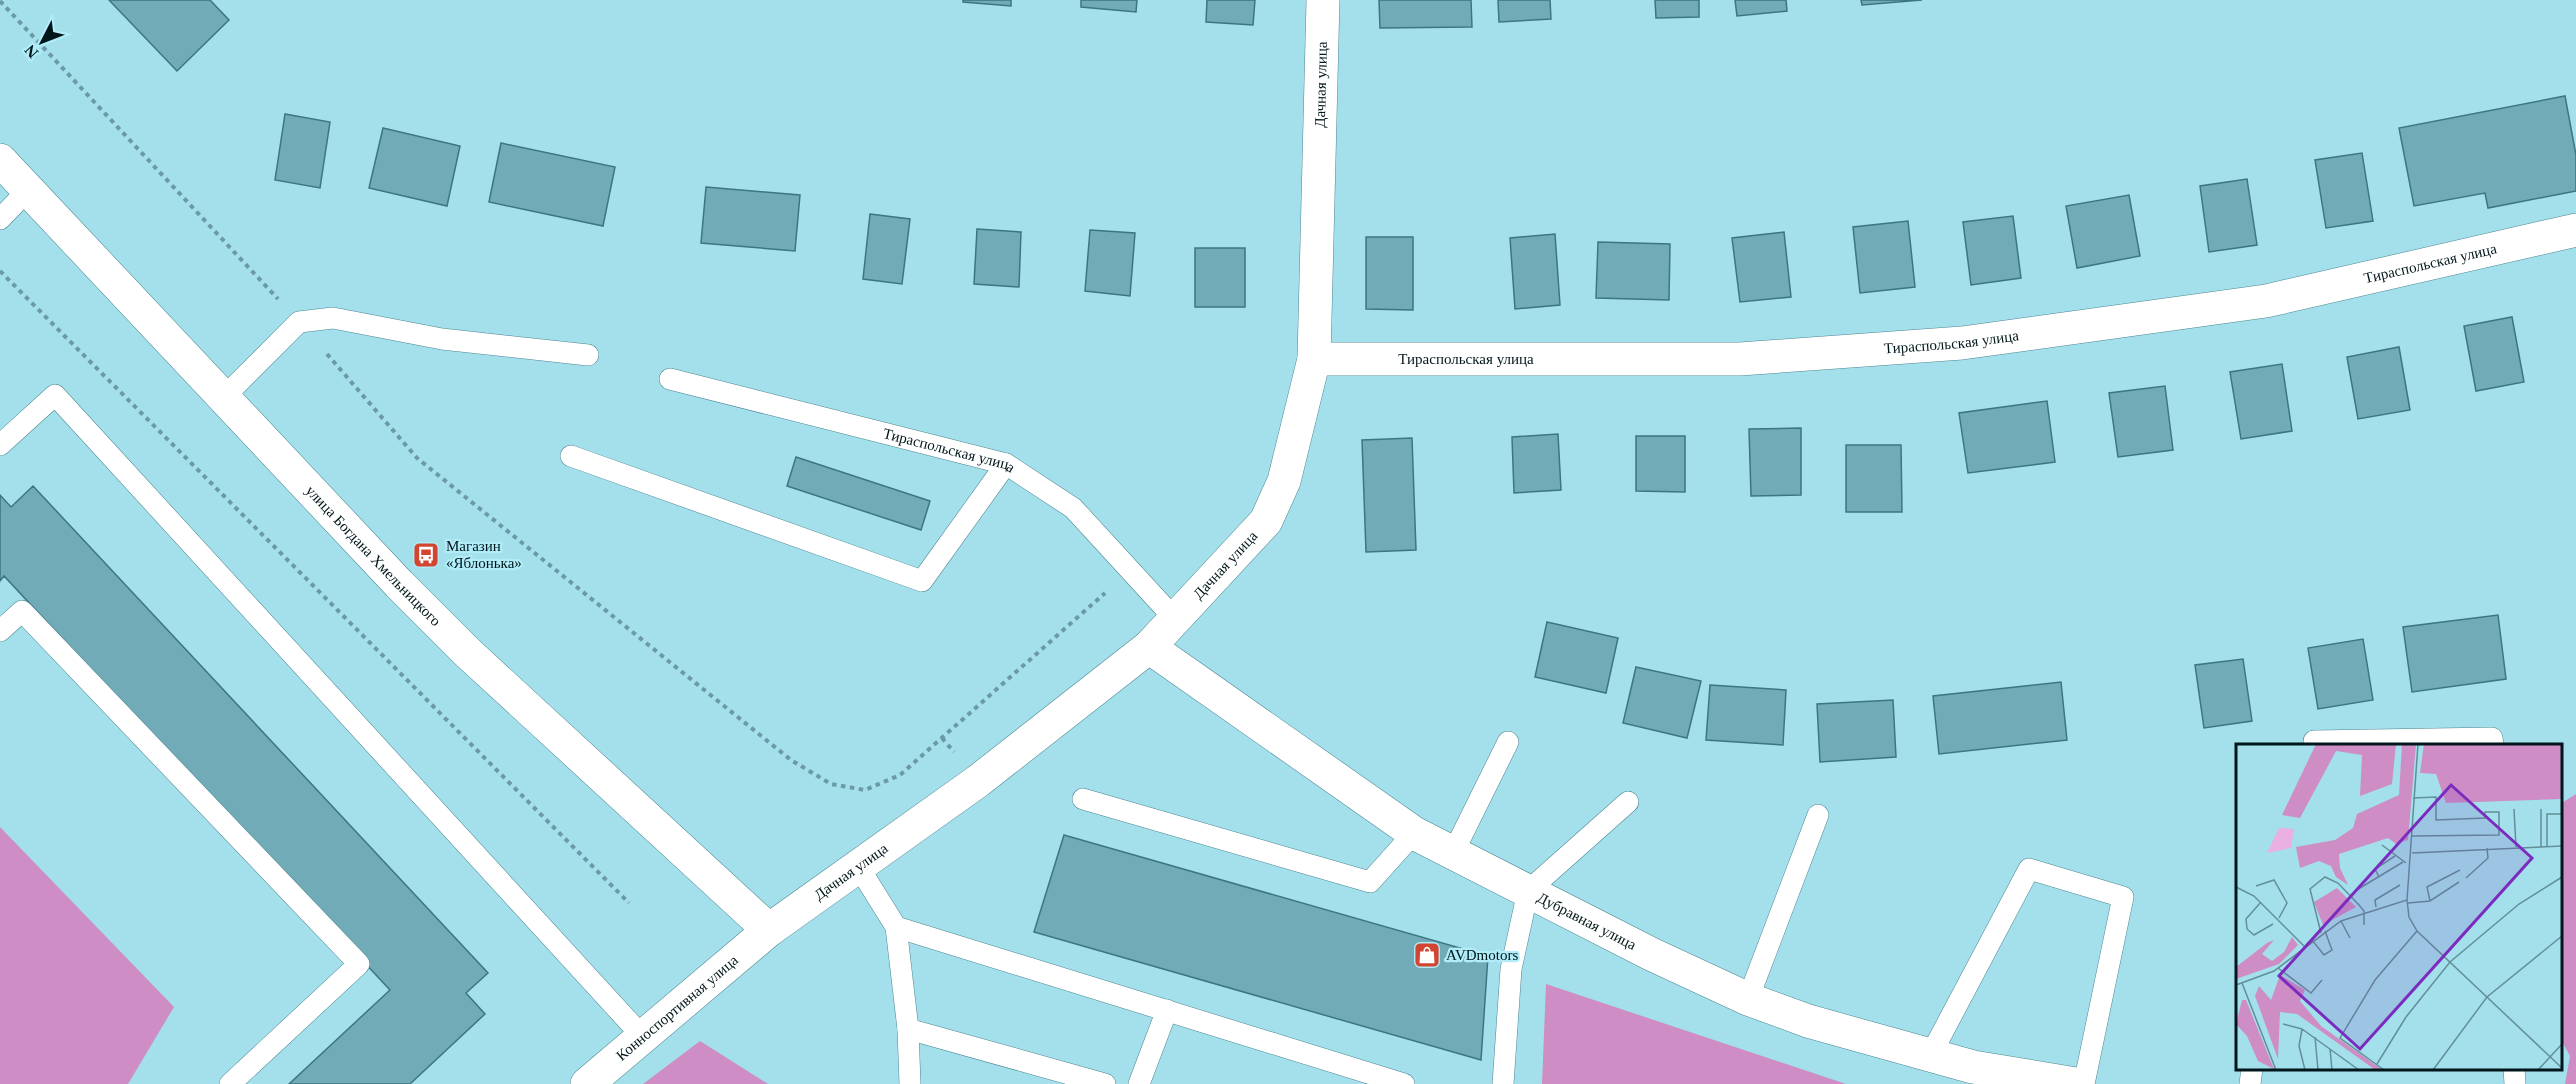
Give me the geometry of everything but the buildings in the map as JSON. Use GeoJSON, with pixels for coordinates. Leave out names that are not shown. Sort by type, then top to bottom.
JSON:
{"type":"FeatureCollection","features":[{"type":"Feature","properties":{"kind":"main road","name":"Дачная улица"},"geometry":{"type":"LineString","coordinates":[[768,930],[978,781],[1149,646],[1266,521],[1284,481],[1314,360],[1323,0]]}},
{"type":"Feature","properties":{"kind":"main road","name":"улица Богдана Хмельницкого"},"geometry":{"type":"LineString","coordinates":[[0,160],[399,584],[467,652],[768,930]]}},
{"type":"Feature","properties":{"kind":"main road","name":"Тираспольская улица"},"geometry":{"type":"LineString","coordinates":[[1314,360],[1740,359],[1962,344],[2266,301],[2576,230]]}},
{"type":"Feature","properties":{"kind":"main road","name":"Дубравная улица"},"geometry":{"type":"LineString","coordinates":[[1149,646],[1414,832],[1651,954],[1748,999],[1808,1021],[1930,1056],[1965,1076],[2076,1084]]}},
{"type":"Feature","properties":{"kind":"main road","name":"Конноспортивная улица"},"geometry":{"type":"LineString","coordinates":[[587,1084],[768,930]]}},
{"type":"Feature","properties":{"kind":"lane"},"geometry":{"type":"LineString","coordinates":[[0,219],[28,190]]}},
{"type":"Feature","properties":{"kind":"lane"},"geometry":{"type":"LineString","coordinates":[[224,397],[299,322],[333,318],[442,339],[588,355]]}},
{"type":"Feature","properties":{"kind":"lane","name":"Тираспольская улица"},"geometry":{"type":"LineString","coordinates":[[670,379],[1006,464],[1073,508],[1174,618]]}},
{"type":"Feature","properties":{"kind":"lane"},"geometry":{"type":"LineString","coordinates":[[0,445],[56,395],[642,1036]]}},
{"type":"Feature","properties":{"kind":"lane"},"geometry":{"type":"LineString","coordinates":[[571,456],[922,581],[1006,464]]}},
{"type":"Feature","properties":{"kind":"lane"},"geometry":{"type":"LineString","coordinates":[[0,631],[22,611],[358,964],[230,1084]]}},
{"type":"Feature","properties":{"kind":"lane"},"geometry":{"type":"LineString","coordinates":[[2314,741],[2492,738],[2493,744]]}},
{"type":"Feature","properties":{"kind":"lane"},"geometry":{"type":"LineString","coordinates":[[1453,853],[1508,742]]}},
{"type":"Feature","properties":{"kind":"lane"},"geometry":{"type":"LineString","coordinates":[[1083,799],[1370,882],[1414,832]]}},
{"type":"Feature","properties":{"kind":"lane"},"geometry":{"type":"LineString","coordinates":[[1503,1084],[1511,969],[1528,891],[1628,802]]}},
{"type":"Feature","properties":{"kind":"lane"},"geometry":{"type":"LineString","coordinates":[[1748,999],[1818,815]]}},
{"type":"Feature","properties":{"kind":"lane"},"geometry":{"type":"LineString","coordinates":[[858,866],[896,927],[908,1029],[910,1084]]}},
{"type":"Feature","properties":{"kind":"lane"},"geometry":{"type":"LineString","coordinates":[[1930,1056],[2029,869],[2123,897],[2084,1084]]}},
{"type":"Feature","properties":{"kind":"lane"},"geometry":{"type":"LineString","coordinates":[[896,927],[1404,1084]]}},
{"type":"Feature","properties":{"kind":"lane"},"geometry":{"type":"LineString","coordinates":[[1139,1084],[1167,1010]]}},
{"type":"Feature","properties":{"kind":"lane"},"geometry":{"type":"LineString","coordinates":[[908,1029],[1105,1084]]}},
{"type":"Feature","properties":{"kind":"lane"},"geometry":{"type":"LineString","coordinates":[[2250,1084],[2252,1069]]}},
{"type":"Feature","properties":{"kind":"lane"},"geometry":{"type":"LineString","coordinates":[[2514,1069],[2515,1084]]}},
{"type":"Feature","properties":{"kind":"path"},"geometry":{"type":"LineString","coordinates":[[0,1],[299,322],[417,458],[791,760],[831,784],[866,790],[900,775],[1130,571]]}},
{"type":"Feature","properties":{"kind":"path"},"geometry":{"type":"LineString","coordinates":[[0,271],[629,903]]}},
{"type":"Feature","properties":{"kind":"shaded area"},"geometry":{"type":"Polygon","coordinates":[[[2576,794],[2576,1084],[2565,1084],[2570,1056],[2561,1040],[2561,803],[2576,794]]]}},
{"type":"Feature","properties":{"kind":"shaded area"},"geometry":{"type":"Polygon","coordinates":[[[0,827],[174,1007],[128,1084],[0,1084],[0,827]]]}},
{"type":"Feature","properties":{"kind":"shaded area"},"geometry":{"type":"Polygon","coordinates":[[[1546,984],[1846,1084],[1542,1084],[1546,984]]]}},
{"type":"Feature","properties":{"kind":"shaded area"},"geometry":{"type":"Polygon","coordinates":[[[700,1041],[768,1084],[643,1084],[700,1041]]]}},
{"type":"Feature","properties":{"kind":"place","name":"Магазин «Яблонька»"},"geometry":{"type":"Point","coordinates":[426,555]}},
{"type":"Feature","properties":{"kind":"place","name":"AVDmotors"},"geometry":{"type":"Point","coordinates":[1427,955]}}]}
